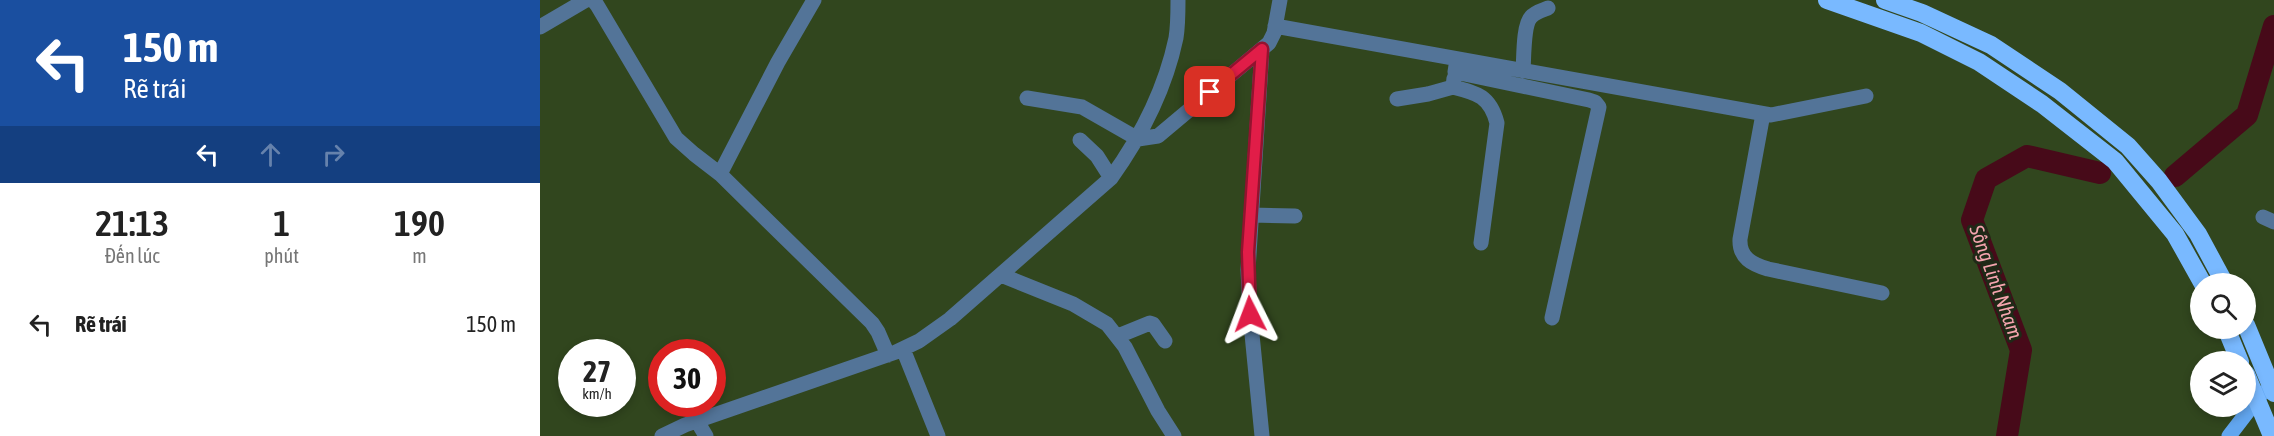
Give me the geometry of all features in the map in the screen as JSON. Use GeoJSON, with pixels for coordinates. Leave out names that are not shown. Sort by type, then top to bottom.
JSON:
{"type":"FeatureCollection","features":[{"type":"Feature","properties":{"kind":"highway"},"geometry":{"type":"LineString","coordinates":[[1827,0],[1921,33],[1970,57],[2058,116],[2115,161],[2175,234],[2198,273]]}},
{"type":"Feature","properties":{"kind":"highway"},"geometry":{"type":"LineString","coordinates":[[1885,0],[1922,13],[1991,45],[2060,91],[2128,146],[2159,181],[2198,234],[2219,273]]}},
{"type":"Feature","properties":{"kind":"highway"},"geometry":{"type":"LineString","coordinates":[[2252,339],[2273,384]]}},
{"type":"Feature","properties":{"kind":"highway"},"geometry":{"type":"LineString","coordinates":[[2257,401],[2272,436]]}},
{"type":"Feature","properties":{"kind":"main road"},"geometry":{"type":"LineString","coordinates":[[2229,436],[2273,384]]}},
{"type":"Feature","properties":{"kind":"street"},"geometry":{"type":"LineString","coordinates":[[540,27],[586,0]]}},
{"type":"Feature","properties":{"kind":"street"},"geometry":{"type":"LineString","coordinates":[[593,0],[676,138],[720,174],[872,323],[888,355]]}},
{"type":"Feature","properties":{"kind":"street"},"geometry":{"type":"LineString","coordinates":[[720,174],[778,62],[814,0]]}},
{"type":"Feature","properties":{"kind":"street"},"geometry":{"type":"LineString","coordinates":[[662,436],[698,421],[903,349],[950,320],[1111,178],[1138,140],[1161,90],[1176,36],[1178,0]]}},
{"type":"Feature","properties":{"kind":"street"},"geometry":{"type":"LineString","coordinates":[[1027,98],[1082,107],[1138,140],[1158,136],[1269,43],[1280,0]]}},
{"type":"Feature","properties":{"kind":"street"},"geometry":{"type":"LineString","coordinates":[[1523,71],[1528,19],[1533,14],[1548,8]]}},
{"type":"Feature","properties":{"kind":"street"},"geometry":{"type":"LineString","coordinates":[[1275,26],[1455,73],[1589,100],[1599,107],[1552,318]]}},
{"type":"Feature","properties":{"kind":"street"},"geometry":{"type":"LineString","coordinates":[[1262,49],[1251,214],[1249,294],[1262,436]]}},
{"type":"Feature","properties":{"kind":"street"},"geometry":{"type":"LineString","coordinates":[[1397,99],[1428,94],[1455,73],[1523,71],[1763,114],[1780,114],[1866,96]]}},
{"type":"Feature","properties":{"kind":"street"},"geometry":{"type":"LineString","coordinates":[[1455,73],[1484,98],[1494,111],[1497,123],[1481,243]]}},
{"type":"Feature","properties":{"kind":"street"},"geometry":{"type":"LineString","coordinates":[[1763,114],[1740,238],[1741,251],[1745,258],[1768,269],[1882,293]]}},
{"type":"Feature","properties":{"kind":"street"},"geometry":{"type":"LineString","coordinates":[[1080,140],[1097,156],[1111,178]]}},
{"type":"Feature","properties":{"kind":"street"},"geometry":{"type":"LineString","coordinates":[[1251,214],[1295,216]]}},
{"type":"Feature","properties":{"kind":"street"},"geometry":{"type":"LineString","coordinates":[[1001,275],[1084,310],[1107,324],[1118,336],[1174,436]]}},
{"type":"Feature","properties":{"kind":"street"},"geometry":{"type":"LineString","coordinates":[[1118,336],[1150,323],[1165,341]]}},
{"type":"Feature","properties":{"kind":"street"},"geometry":{"type":"LineString","coordinates":[[903,349],[938,436]]}},
{"type":"Feature","properties":{"kind":"street"},"geometry":{"type":"LineString","coordinates":[[698,421],[706,436]]}},
{"type":"Feature","properties":{"kind":"waterway","name":"Sông Linh Nham"},"geometry":{"type":"LineString","coordinates":[[2175,176],[2247,115],[2274,26]]}},
{"type":"Feature","properties":{"kind":"waterway","name":"Sông Linh Nham"},"geometry":{"type":"LineString","coordinates":[[2007,436],[2021,350],[1972,220],[1986,179],[2027,156],[2100,173]]}},
{"type":"Feature","properties":{"kind":"route"},"geometry":{"type":"LineString","coordinates":[[1210,92],[1262,49],[1248,252],[1250,314]]}}]}
